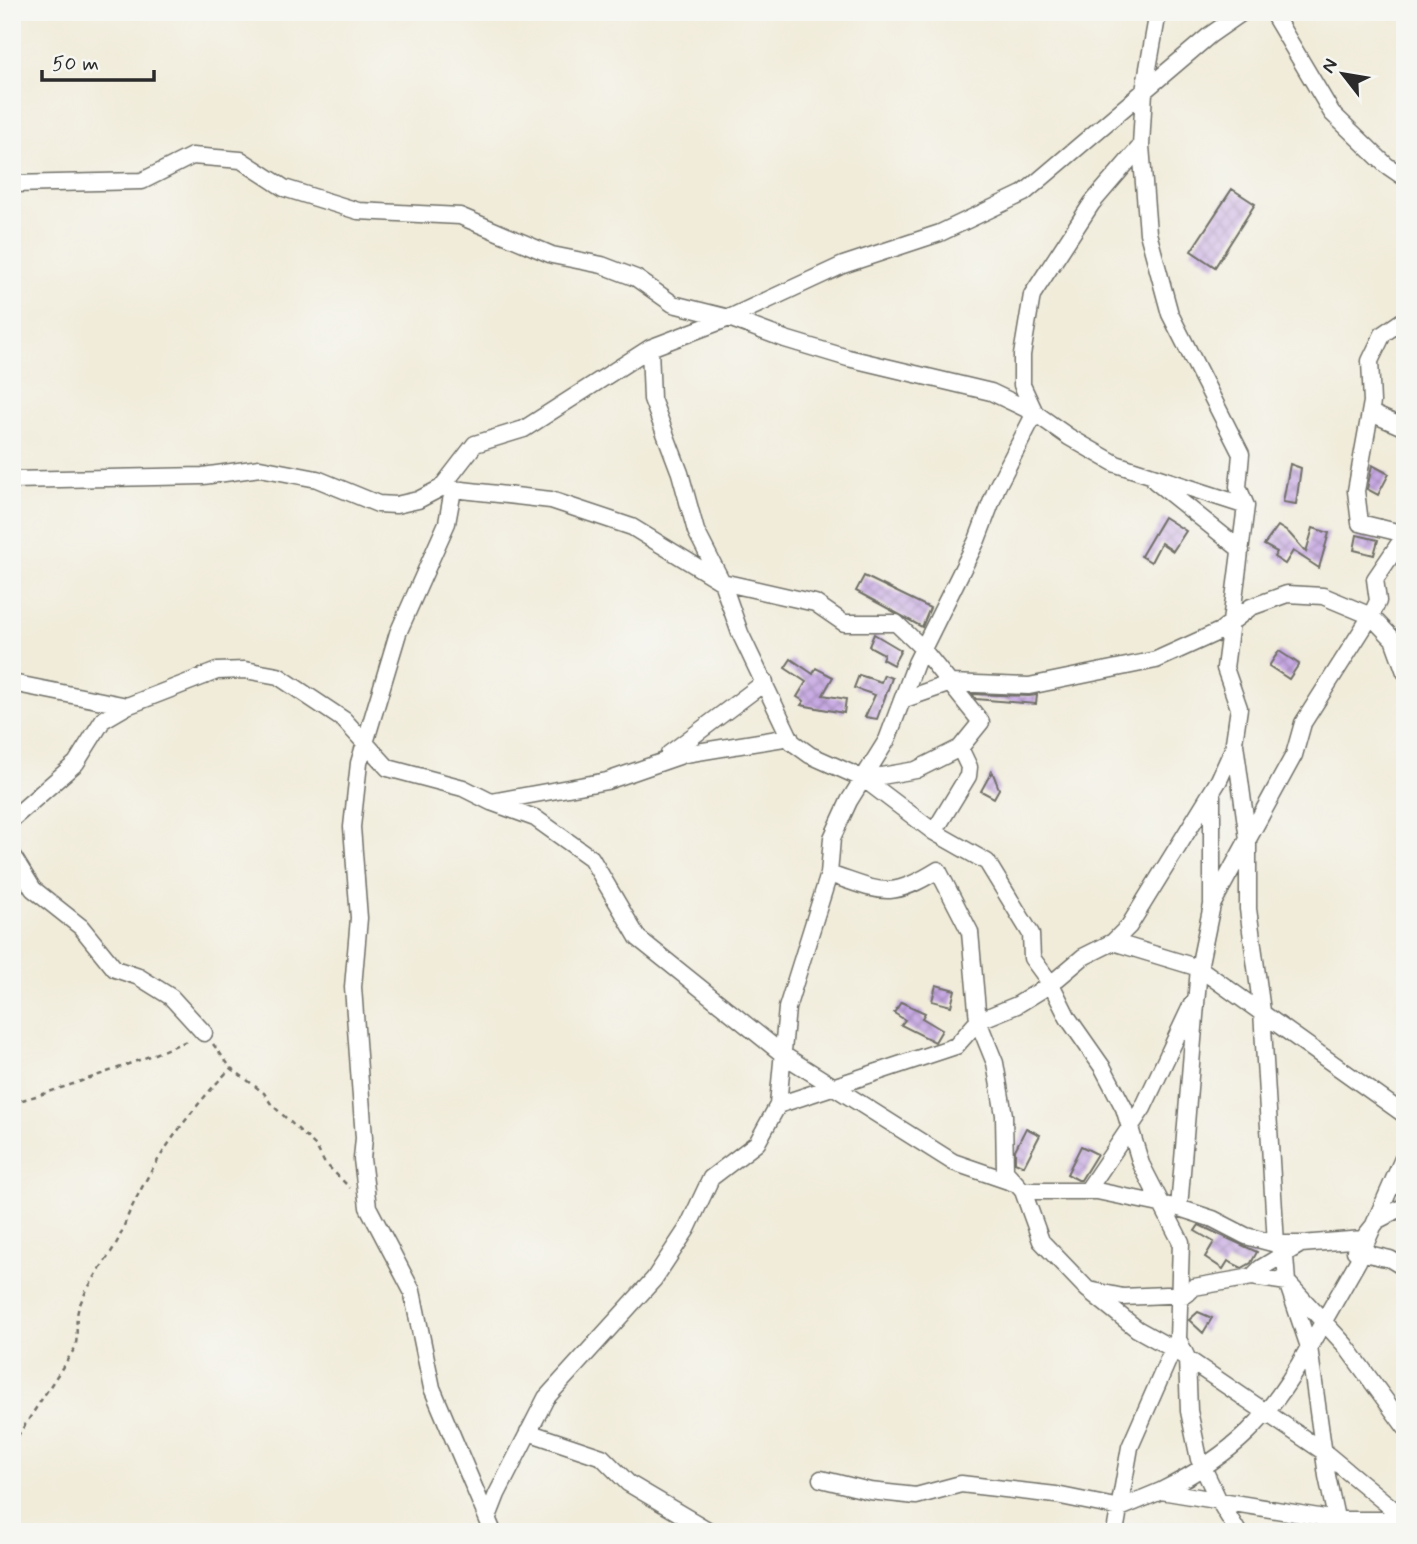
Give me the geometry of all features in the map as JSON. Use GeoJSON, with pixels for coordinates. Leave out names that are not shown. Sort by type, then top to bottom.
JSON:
{"type":"FeatureCollection","features":[{"type":"Feature","properties":{"kind":"street"},"geometry":{"type":"LineString","coordinates":[[1158,12],[1144,91],[1141,146],[1148,233],[1170,314],[1241,454],[1238,487],[1246,506],[1225,668],[1239,708],[1235,742],[1248,839],[1248,909],[1262,1011],[1281,1250],[1287,1282],[1309,1347],[1338,1526]]}},
{"type":"Feature","properties":{"kind":"street"},"geometry":{"type":"LineString","coordinates":[[490,1525],[432,1388],[420,1317],[412,1291],[379,1231],[366,1200],[354,987],[359,918],[352,827],[359,763],[398,633],[447,523],[447,489],[475,444],[524,429],[650,348],[729,318],[843,265],[940,233],[1024,193],[1209,35],[1243,12]]}},
{"type":"Feature","properties":{"kind":"street"},"geometry":{"type":"LineString","coordinates":[[1272,12],[1332,113],[1386,165],[1405,178]]}},
{"type":"Feature","properties":{"kind":"street"},"geometry":{"type":"LineString","coordinates":[[1035,413],[1022,385],[1022,355],[1032,295],[1092,202],[1141,146]]}},
{"type":"Feature","properties":{"kind":"street"},"geometry":{"type":"LineString","coordinates":[[12,184],[142,181],[192,156],[242,160],[284,188],[314,200],[358,211],[460,216],[552,255],[602,265],[636,278],[673,304],[729,318],[848,358],[924,373],[991,392],[1035,413],[1069,437],[1116,464],[1246,506]]}},
{"type":"Feature","properties":{"kind":"street"},"geometry":{"type":"LineString","coordinates":[[1212,905],[1294,755],[1303,723],[1371,616],[1378,601],[1375,579],[1405,534],[1360,523],[1356,491],[1371,413],[1370,361],[1384,334],[1405,319]]}},
{"type":"Feature","properties":{"kind":"street"},"geometry":{"type":"LineString","coordinates":[[650,348],[652,400],[680,474],[696,531],[722,582],[740,633],[794,746],[864,779],[933,832],[987,862],[1031,934],[1032,958],[1051,984],[1068,1018],[1103,1068],[1131,1126],[1141,1164],[1160,1206],[1181,1241],[1175,1344],[1130,1447],[1115,1532]]}},
{"type":"Feature","properties":{"kind":"street"},"geometry":{"type":"LineString","coordinates":[[490,1525],[528,1432],[546,1398],[654,1279],[687,1229],[711,1178],[757,1143],[778,1105],[787,1008],[829,874],[832,838],[849,801],[887,740],[922,650],[977,540],[997,486],[1035,413]]}},
{"type":"Feature","properties":{"kind":"street"},"geometry":{"type":"LineString","coordinates":[[1371,413],[1405,428]]}},
{"type":"Feature","properties":{"kind":"street"},"geometry":{"type":"LineString","coordinates":[[12,480],[203,476],[260,468],[317,479],[378,504],[396,505],[447,489],[551,500],[632,527],[722,582],[815,603],[844,623],[896,623],[922,650],[981,723],[960,748],[916,770],[864,779]]}},
{"type":"Feature","properties":{"kind":"street"},"geometry":{"type":"LineString","coordinates":[[1143,471],[1241,550]]}},
{"type":"Feature","properties":{"kind":"street"},"geometry":{"type":"LineString","coordinates":[[905,699],[949,683],[1029,686],[1156,660],[1183,650],[1231,623],[1251,607],[1287,594],[1323,596],[1371,616],[1393,639],[1405,672]]}},
{"type":"Feature","properties":{"kind":"street"},"geometry":{"type":"LineString","coordinates":[[12,819],[76,763],[103,720],[127,706],[217,671],[245,670],[278,676],[344,720],[388,768],[463,788],[491,802],[536,818],[591,858],[638,937],[783,1054],[953,1162],[1020,1188],[1087,1191],[1179,1208],[1213,1219],[1281,1250]]}},
{"type":"Feature","properties":{"kind":"street"},"geometry":{"type":"LineString","coordinates":[[656,764],[765,682]]}},
{"type":"Feature","properties":{"kind":"street"},"geometry":{"type":"LineString","coordinates":[[12,683],[127,706]]}},
{"type":"Feature","properties":{"kind":"street"},"geometry":{"type":"LineString","coordinates":[[491,802],[607,781],[685,754],[790,737]]}},
{"type":"Feature","properties":{"kind":"street"},"geometry":{"type":"LineString","coordinates":[[778,1105],[956,1046],[978,1021],[1017,1005],[1051,984],[1083,957],[1113,942],[1129,926],[1212,793],[1235,742]]}},
{"type":"Feature","properties":{"kind":"street"},"geometry":{"type":"LineString","coordinates":[[933,832],[968,776],[969,767],[960,748]]}},
{"type":"Feature","properties":{"kind":"street"},"geometry":{"type":"LineString","coordinates":[[1179,1208],[1199,968],[1212,905],[1212,793]]}},
{"type":"Feature","properties":{"kind":"street"},"geometry":{"type":"LineString","coordinates":[[12,855],[33,889],[81,927],[115,969],[139,977],[171,997],[204,1033]]}},
{"type":"Feature","properties":{"kind":"street"},"geometry":{"type":"LineString","coordinates":[[829,874],[886,893],[914,885],[938,870],[970,932],[978,1021],[995,1063],[1004,1115],[1005,1171],[1020,1188],[1041,1241],[1087,1289],[1137,1329],[1175,1344],[1187,1361],[1324,1452],[1405,1520]]}},
{"type":"Feature","properties":{"kind":"street"},"geometry":{"type":"LineString","coordinates":[[1113,942],[1199,968],[1405,1115]]}},
{"type":"Feature","properties":{"kind":"street"},"geometry":{"type":"LineString","coordinates":[[1087,1191],[1143,1108],[1197,992]]}},
{"type":"Feature","properties":{"kind":"street"},"geometry":{"type":"LineString","coordinates":[[821,1479],[870,1491],[916,1496],[961,1484],[1121,1508],[1204,1469],[1235,1446],[1287,1388],[1362,1252],[1405,1154]]}},
{"type":"Feature","properties":{"kind":"street"},"geometry":{"type":"LineString","coordinates":[[1252,1277],[1281,1250],[1301,1244],[1363,1239],[1378,1220],[1405,1206]]}},
{"type":"Feature","properties":{"kind":"street"},"geometry":{"type":"LineString","coordinates":[[1322,1243],[1390,1259],[1405,1268]]}},
{"type":"Feature","properties":{"kind":"street"},"geometry":{"type":"LineString","coordinates":[[1087,1289],[1123,1297],[1187,1294],[1194,1287],[1252,1277],[1287,1282],[1325,1321],[1405,1427]]}},
{"type":"Feature","properties":{"kind":"street"},"geometry":{"type":"LineString","coordinates":[[1187,1361],[1189,1411],[1204,1469],[1238,1532]]}},
{"type":"Feature","properties":{"kind":"street"},"geometry":{"type":"LineString","coordinates":[[528,1432],[602,1457],[628,1483],[711,1532]]}},
{"type":"Feature","properties":{"kind":"street"},"geometry":{"type":"LineString","coordinates":[[1161,1491],[1218,1499],[1338,1526],[1405,1520]]}},
{"type":"Feature","properties":{"kind":"street"},"geometry":{"type":"LineString","coordinates":[[1389,1532],[1405,1520]]}},
{"type":"Feature","properties":{"kind":"path"},"geometry":{"type":"LineString","coordinates":[[12,1103],[43,1097],[71,1083],[139,1061],[204,1033],[231,1068],[264,1093],[271,1104],[316,1146],[334,1172],[366,1200]]}},
{"type":"Feature","properties":{"kind":"path"},"geometry":{"type":"LineString","coordinates":[[12,1445],[75,1348],[78,1338],[75,1325],[83,1296],[117,1243],[132,1207],[161,1155],[184,1121],[231,1068]]}},
{"type":"Feature","properties":{"kind":"building"},"geometry":{"type":"Polygon","coordinates":[[[1232,189],[1255,204],[1215,267],[1191,251],[1232,189]]]}},
{"type":"Feature","properties":{"kind":"building"},"geometry":{"type":"Polygon","coordinates":[[[1290,464],[1301,468],[1296,504],[1283,502],[1290,464]]]}},
{"type":"Feature","properties":{"kind":"building"},"geometry":{"type":"Polygon","coordinates":[[[1372,465],[1389,474],[1378,495],[1367,489],[1372,465]]]}},
{"type":"Feature","properties":{"kind":"building"},"geometry":{"type":"Polygon","coordinates":[[[1164,517],[1186,531],[1173,551],[1161,543],[1151,562],[1141,556],[1164,517]]]}},
{"type":"Feature","properties":{"kind":"building"},"geometry":{"type":"Polygon","coordinates":[[[1278,526],[1289,533],[1306,552],[1313,528],[1329,533],[1319,568],[1293,551],[1285,564],[1274,557],[1277,552],[1264,545],[1278,526]]]}},
{"type":"Feature","properties":{"kind":"building"},"geometry":{"type":"Polygon","coordinates":[[[1357,535],[1378,540],[1374,555],[1354,550],[1357,535]]]}},
{"type":"Feature","properties":{"kind":"building"},"geometry":{"type":"Polygon","coordinates":[[[864,576],[930,608],[922,627],[856,591],[864,576]]]}},
{"type":"Feature","properties":{"kind":"building"},"geometry":{"type":"Polygon","coordinates":[[[874,634],[901,650],[893,665],[882,659],[884,654],[869,646],[874,634]]]}},
{"type":"Feature","properties":{"kind":"building"},"geometry":{"type":"Polygon","coordinates":[[[1279,651],[1299,664],[1289,679],[1269,666],[1279,651]]]}},
{"type":"Feature","properties":{"kind":"building"},"geometry":{"type":"Polygon","coordinates":[[[791,659],[813,674],[816,668],[833,677],[823,695],[846,699],[844,713],[801,705],[804,701],[797,697],[806,682],[785,668],[791,659]]]}},
{"type":"Feature","properties":{"kind":"building"},"geometry":{"type":"Polygon","coordinates":[[[859,675],[881,682],[884,675],[892,678],[877,719],[865,717],[875,695],[854,688],[859,675]]]}},
{"type":"Feature","properties":{"kind":"building"},"geometry":{"type":"Polygon","coordinates":[[[972,694],[1037,695],[1036,704],[976,699],[972,694]]]}},
{"type":"Feature","properties":{"kind":"building"},"geometry":{"type":"Polygon","coordinates":[[[992,771],[999,789],[994,798],[981,791],[992,771]]]}},
{"type":"Feature","properties":{"kind":"building"},"geometry":{"type":"Polygon","coordinates":[[[936,985],[955,990],[951,1006],[932,1001],[936,985]]]}},
{"type":"Feature","properties":{"kind":"building"},"geometry":{"type":"Polygon","coordinates":[[[901,1002],[925,1013],[922,1018],[942,1030],[935,1042],[901,1025],[905,1020],[894,1013],[901,1002]]]}},
{"type":"Feature","properties":{"kind":"building"},"geometry":{"type":"Polygon","coordinates":[[[1026,1128],[1040,1135],[1024,1166],[1015,1162],[1015,1150],[1026,1128]]]}},
{"type":"Feature","properties":{"kind":"building"},"geometry":{"type":"Polygon","coordinates":[[[1081,1146],[1097,1154],[1081,1180],[1078,1180],[1067,1174],[1081,1146]]]}},
{"type":"Feature","properties":{"kind":"building"},"geometry":{"type":"Polygon","coordinates":[[[1199,1225],[1257,1252],[1251,1263],[1242,1268],[1228,1261],[1223,1269],[1205,1257],[1214,1242],[1195,1231],[1199,1225]]]}},
{"type":"Feature","properties":{"kind":"building"},"geometry":{"type":"Polygon","coordinates":[[[1198,1312],[1212,1318],[1203,1333],[1189,1320],[1198,1312]]]}}]}
